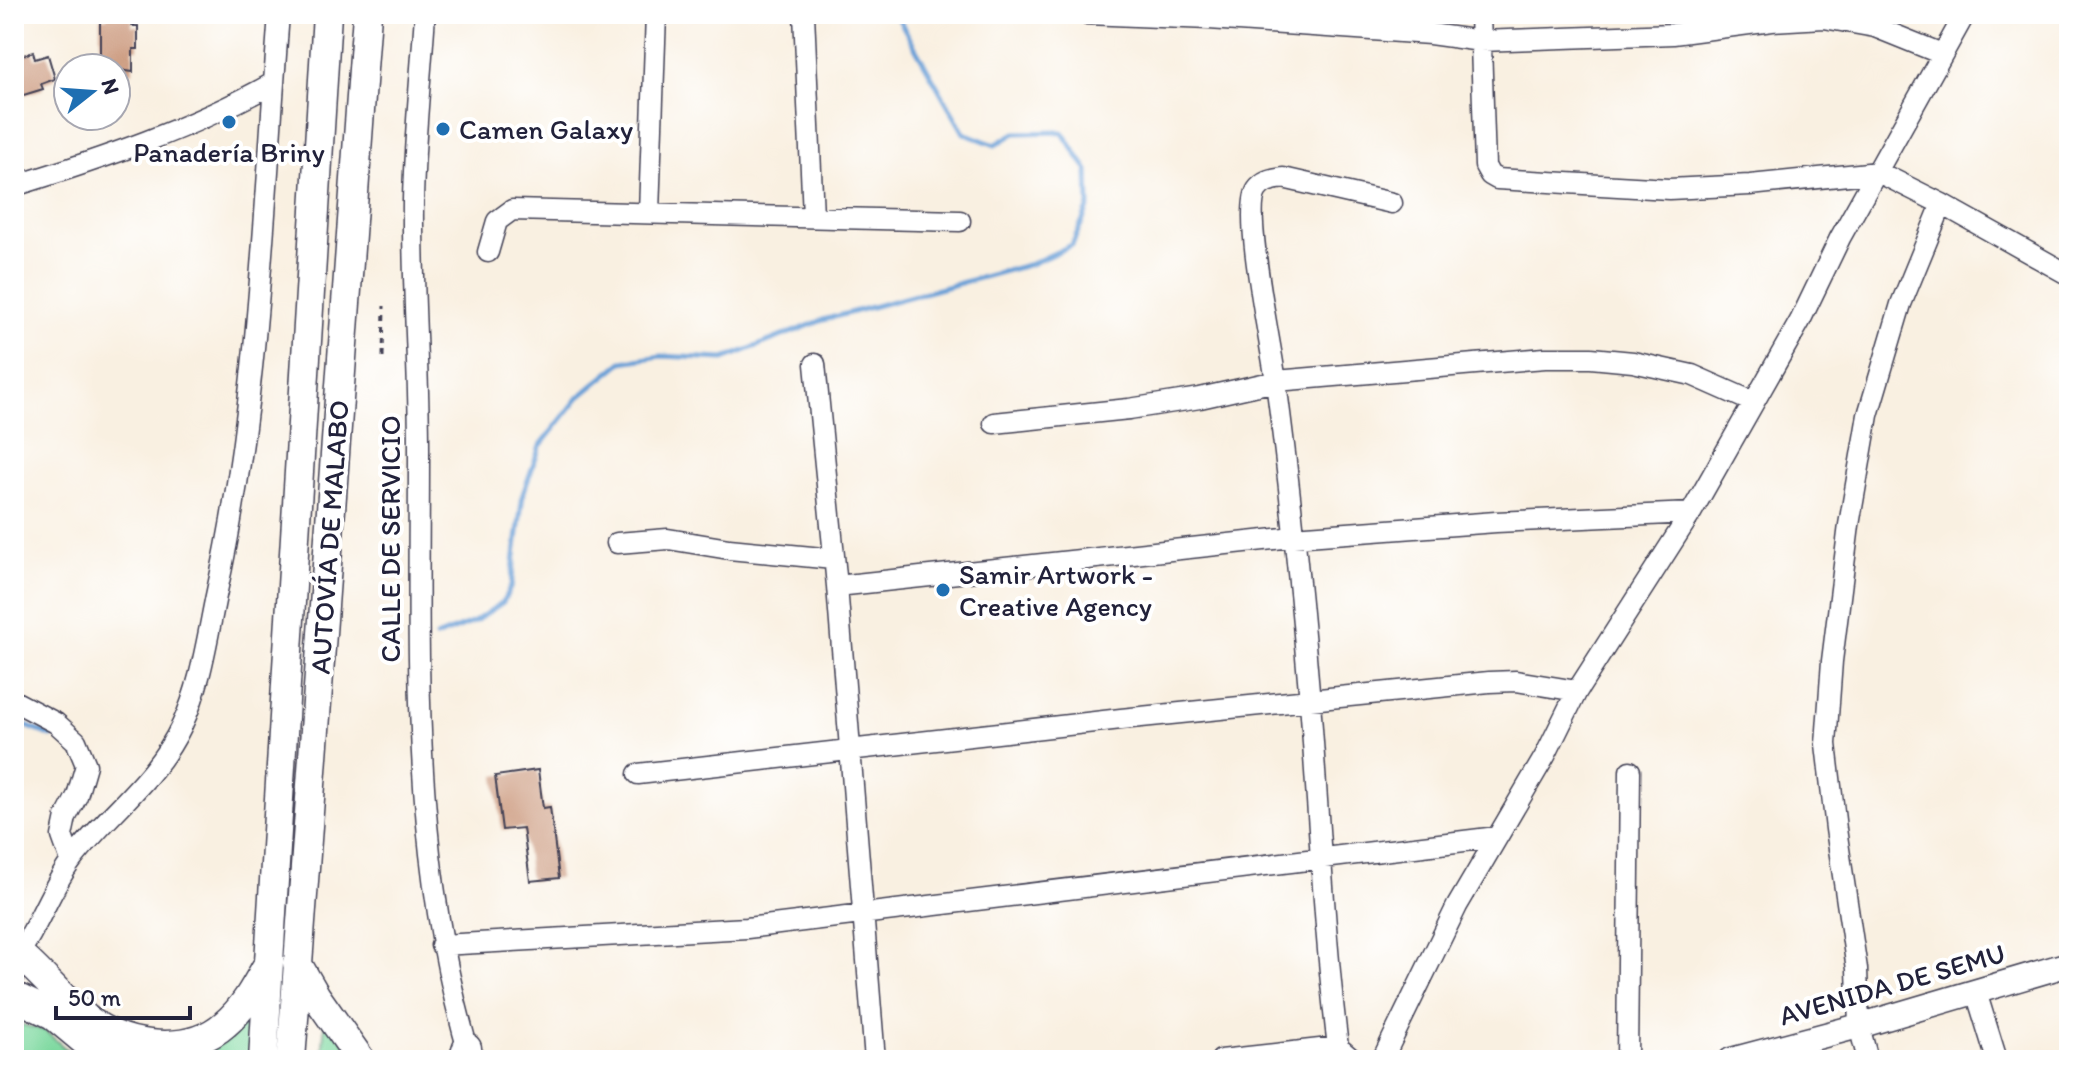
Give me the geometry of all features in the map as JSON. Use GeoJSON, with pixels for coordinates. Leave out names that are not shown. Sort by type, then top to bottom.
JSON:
{"type":"FeatureCollection","features":[{"type":"Feature","properties":{"kind":"highway","name":"AUTOVÍA DE MALABO"},"geometry":{"type":"LineString","coordinates":[[291,1060],[284,960],[327,14]]}},
{"type":"Feature","properties":{"kind":"highway","name":"AUTOVÍA DE MALABO"},"geometry":{"type":"LineString","coordinates":[[263,1060],[310,824],[328,528],[367,14]]}},
{"type":"Feature","properties":{"kind":"highway"},"geometry":{"type":"LineString","coordinates":[[16,955],[94,1024],[130,1041],[166,1045],[201,1038],[224,1026],[284,960],[316,996],[361,1060]]}},
{"type":"Feature","properties":{"kind":"highway"},"geometry":{"type":"LineString","coordinates":[[14,996],[53,1015],[107,1060]]}},
{"type":"Feature","properties":{"kind":"main road","name":"AVENIDA DE SEMU"},"geometry":{"type":"LineString","coordinates":[[1731,1060],[2069,964]]}},
{"type":"Feature","properties":{"kind":"street"},"geometry":{"type":"LineString","coordinates":[[16,955],[71,861],[157,769],[183,724],[199,671],[225,554],[245,436],[256,343],[279,14]]}},
{"type":"Feature","properties":{"kind":"street","name":"CALLE DE SERVICIO"},"geometry":{"type":"LineString","coordinates":[[425,14],[413,200],[419,447],[419,718],[429,863],[441,945],[467,1056]]}},
{"type":"Feature","properties":{"kind":"street"},"geometry":{"type":"LineString","coordinates":[[649,212],[656,14]]}},
{"type":"Feature","properties":{"kind":"street"},"geometry":{"type":"LineString","coordinates":[[804,14],[813,216]]}},
{"type":"Feature","properties":{"kind":"street"},"geometry":{"type":"LineString","coordinates":[[1087,14],[1430,34],[1481,41],[1673,34],[1772,21],[1824,18],[1875,27],[1942,54]]}},
{"type":"Feature","properties":{"kind":"street"},"geometry":{"type":"LineString","coordinates":[[1480,14],[1485,166],[1490,175],[1497,179],[1669,189],[1750,185],[1878,172],[2069,275]]}},
{"type":"Feature","properties":{"kind":"street"},"geometry":{"type":"LineString","coordinates":[[1382,1060],[1457,906],[1545,756],[1577,691],[1691,513],[1800,321],[1840,238],[1965,14]]}},
{"type":"Feature","properties":{"kind":"street"},"geometry":{"type":"LineString","coordinates":[[14,186],[85,164],[242,101],[273,83]]}},
{"type":"Feature","properties":{"kind":"street"},"geometry":{"type":"LineString","coordinates":[[242,101],[272,107]]}},
{"type":"Feature","properties":{"kind":"street"},"geometry":{"type":"LineString","coordinates":[[1221,1060],[1345,1054],[1321,859],[1309,700],[1276,381],[1252,224],[1255,192],[1267,181],[1283,178],[1392,203]]}},
{"type":"Feature","properties":{"kind":"street"},"geometry":{"type":"LineString","coordinates":[[1868,1060],[1859,1026],[1857,969],[1826,744],[1832,661],[1849,525],[1868,415],[1901,304],[1942,204]]}},
{"type":"Feature","properties":{"kind":"street"},"geometry":{"type":"LineString","coordinates":[[488,252],[497,221],[512,210],[960,221]]}},
{"type":"Feature","properties":{"kind":"street"},"geometry":{"type":"LineString","coordinates":[[994,423],[1129,409],[1200,398],[1276,381],[1545,358],[1633,362],[1692,375],[1753,402]]}},
{"type":"Feature","properties":{"kind":"street"},"geometry":{"type":"LineString","coordinates":[[815,364],[837,586],[875,1060]]}},
{"type":"Feature","properties":{"kind":"street"},"geometry":{"type":"LineString","coordinates":[[837,586],[1293,537],[1496,522],[1691,513]]}},
{"type":"Feature","properties":{"kind":"street"},"geometry":{"type":"LineString","coordinates":[[617,543],[668,539],[729,549],[833,559]]}},
{"type":"Feature","properties":{"kind":"street"},"geometry":{"type":"LineString","coordinates":[[638,774],[1489,682],[1516,681],[1577,691]]}},
{"type":"Feature","properties":{"kind":"street"},"geometry":{"type":"LineString","coordinates":[[14,701],[56,723],[76,741],[86,765],[62,836],[71,861]]}},
{"type":"Feature","properties":{"kind":"street"},"geometry":{"type":"LineString","coordinates":[[1627,1060],[1630,771]]}},
{"type":"Feature","properties":{"kind":"street"},"geometry":{"type":"LineString","coordinates":[[441,945],[719,930],[863,916],[1497,837]]}},
{"type":"Feature","properties":{"kind":"street"},"geometry":{"type":"LineString","coordinates":[[1976,992],[1997,1060]]}},
{"type":"Feature","properties":{"kind":"path"},"geometry":{"type":"LineString","coordinates":[[383,357],[384,306]]}},
{"type":"Feature","properties":{"kind":"green space"},"geometry":{"type":"Polygon","coordinates":[[[253,1003],[250,1060],[113,1060],[104,1042],[149,1055],[253,1003]]]}},
{"type":"Feature","properties":{"kind":"green space"},"geometry":{"type":"Polygon","coordinates":[[[326,1005],[353,1060],[322,1060],[326,1005]]]}},
{"type":"Feature","properties":{"kind":"green space"},"geometry":{"type":"Polygon","coordinates":[[[14,1023],[44,1030],[79,1060],[14,1060],[14,1023]]]}},
{"type":"Feature","properties":{"kind":"building"},"geometry":{"type":"Polygon","coordinates":[[[107,14],[133,14],[132,26],[138,26],[138,49],[133,49],[133,72],[132,52],[100,52],[100,18],[107,18],[107,14]]]}},
{"type":"Feature","properties":{"kind":"building"},"geometry":{"type":"Polygon","coordinates":[[[33,52],[35,59],[48,55],[52,80],[41,84],[43,89],[14,98],[14,58],[33,52]]]}},
{"type":"Feature","properties":{"kind":"building"},"geometry":{"type":"Polygon","coordinates":[[[538,770],[543,808],[550,807],[559,878],[530,881],[523,828],[502,830],[495,776],[538,770]]]}},
{"type":"Feature","properties":{"kind":"waterway"},"geometry":{"type":"LineString","coordinates":[[436,637],[474,622],[503,602],[511,586],[523,494],[540,446],[579,397],[622,362],[661,356],[724,359],[823,320],[1031,264],[1072,245],[1089,206],[1088,171],[1062,132],[1015,133],[995,145],[964,133],[896,14]]}},
{"type":"Feature","properties":{"kind":"waterway"},"geometry":{"type":"LineString","coordinates":[[14,721],[51,736]]}},
{"type":"Feature","properties":{"kind":"place","name":"Panadería Briny"},"geometry":{"type":"Point","coordinates":[229,122]}},
{"type":"Feature","properties":{"kind":"place","name":"Camen Galaxy"},"geometry":{"type":"Point","coordinates":[443,129]}},
{"type":"Feature","properties":{"kind":"place","name":"Samir Artwork - Creative Agency"},"geometry":{"type":"Point","coordinates":[943,590]}}]}
